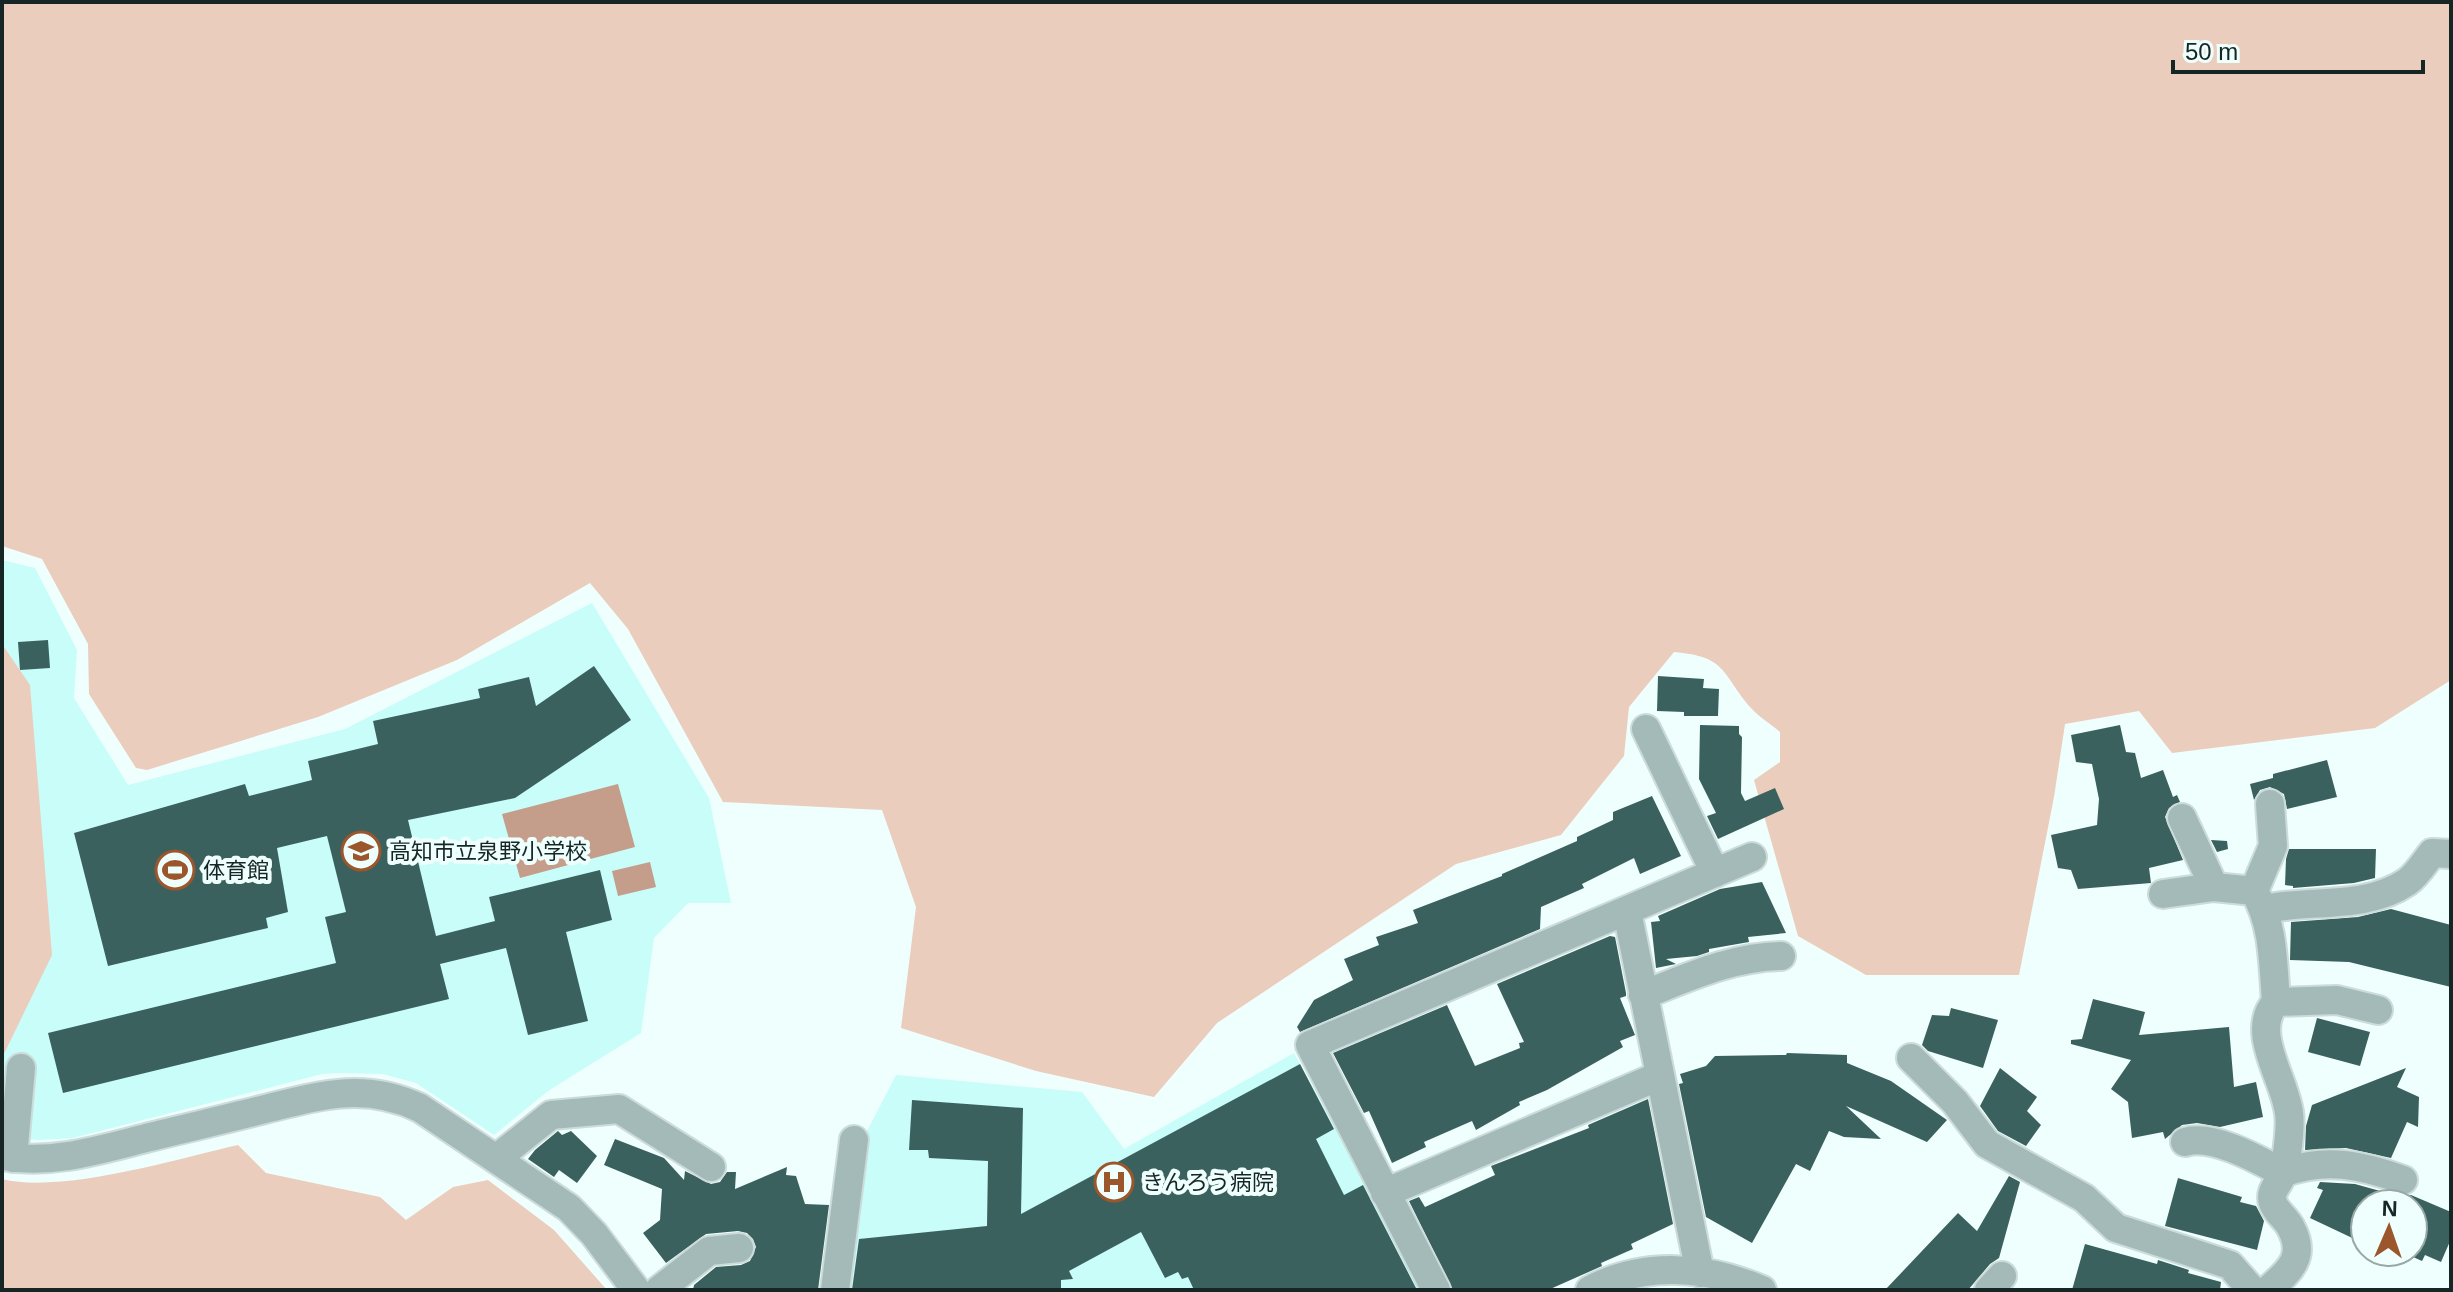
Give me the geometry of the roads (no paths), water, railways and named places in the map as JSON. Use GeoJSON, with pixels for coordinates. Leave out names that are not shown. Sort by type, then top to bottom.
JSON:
{"type":"FeatureCollection","features":[{"type":"Feature","properties":{"kind":"street"},"geometry":{"type":"LineString","coordinates":[[1646,729],[1715,873]]}},
{"type":"Feature","properties":{"kind":"street"},"geometry":{"type":"LineString","coordinates":[[2268,1290],[2291,1269],[2296,1258],[2291,1228],[2272,1202],[2273,1191],[2283,1173],[2289,1114],[2266,1034],[2268,1012],[2276,1002],[2271,939],[2259,900],[2273,846],[2270,804]]}},
{"type":"Feature","properties":{"kind":"street"},"geometry":{"type":"LineString","coordinates":[[2182,818],[2214,887]]}},
{"type":"Feature","properties":{"kind":"street"},"geometry":{"type":"LineString","coordinates":[[2163,894],[2214,887],[2259,900],[2332,903],[2380,895],[2409,881],[2432,853],[2451,854]]}},
{"type":"Feature","properties":{"kind":"street"},"geometry":{"type":"LineString","coordinates":[[1436,1290],[1310,1045],[1752,857]]}},
{"type":"Feature","properties":{"kind":"street"},"geometry":{"type":"LineString","coordinates":[[1627,911],[1700,1273]]}},
{"type":"Feature","properties":{"kind":"street"},"geometry":{"type":"LineString","coordinates":[[1643,995],[1725,963],[1755,956],[1781,956]]}},
{"type":"Feature","properties":{"kind":"street"},"geometry":{"type":"LineString","coordinates":[[2276,1002],[2337,1000],[2378,1010]]}},
{"type":"Feature","properties":{"kind":"street"},"geometry":{"type":"LineString","coordinates":[[1911,1058],[1955,1102],[1987,1144],[2084,1198],[2116,1228],[2230,1265],[2252,1290]]}},
{"type":"Feature","properties":{"kind":"street"},"geometry":{"type":"LineString","coordinates":[[21,1068],[7,1157],[43,1159],[84,1154],[313,1097],[358,1092],[398,1097],[420,1108],[569,1208],[594,1234],[636,1290]]}},
{"type":"Feature","properties":{"kind":"street"},"geometry":{"type":"LineString","coordinates":[[1385,1193],[1659,1076]]}},
{"type":"Feature","properties":{"kind":"street"},"geometry":{"type":"LineString","coordinates":[[496,1159],[551,1115],[619,1109],[711,1167]]}},
{"type":"Feature","properties":{"kind":"street"},"geometry":{"type":"LineString","coordinates":[[835,1290],[854,1140]]}},
{"type":"Feature","properties":{"kind":"street"},"geometry":{"type":"LineString","coordinates":[[2185,1142],[2209,1140],[2283,1173],[2318,1164],[2355,1165],[2403,1180]]}},
{"type":"Feature","properties":{"kind":"street"},"geometry":{"type":"LineString","coordinates":[[659,1290],[709,1251],[739,1248]]}},
{"type":"Feature","properties":{"kind":"street"},"geometry":{"type":"LineString","coordinates":[[1590,1290],[1611,1279],[1636,1272],[1675,1270],[1724,1276],[1762,1290]]}},
{"type":"Feature","properties":{"kind":"place","name":"高知市立泉野小学校"},"geometry":{"type":"Point","coordinates":[361,851]}},
{"type":"Feature","properties":{"kind":"place","name":"体育館"},"geometry":{"type":"Point","coordinates":[175,870]}},
{"type":"Feature","properties":{"kind":"place","name":"きんろう病院"},"geometry":{"type":"Point","coordinates":[1114,1182]}}]}
